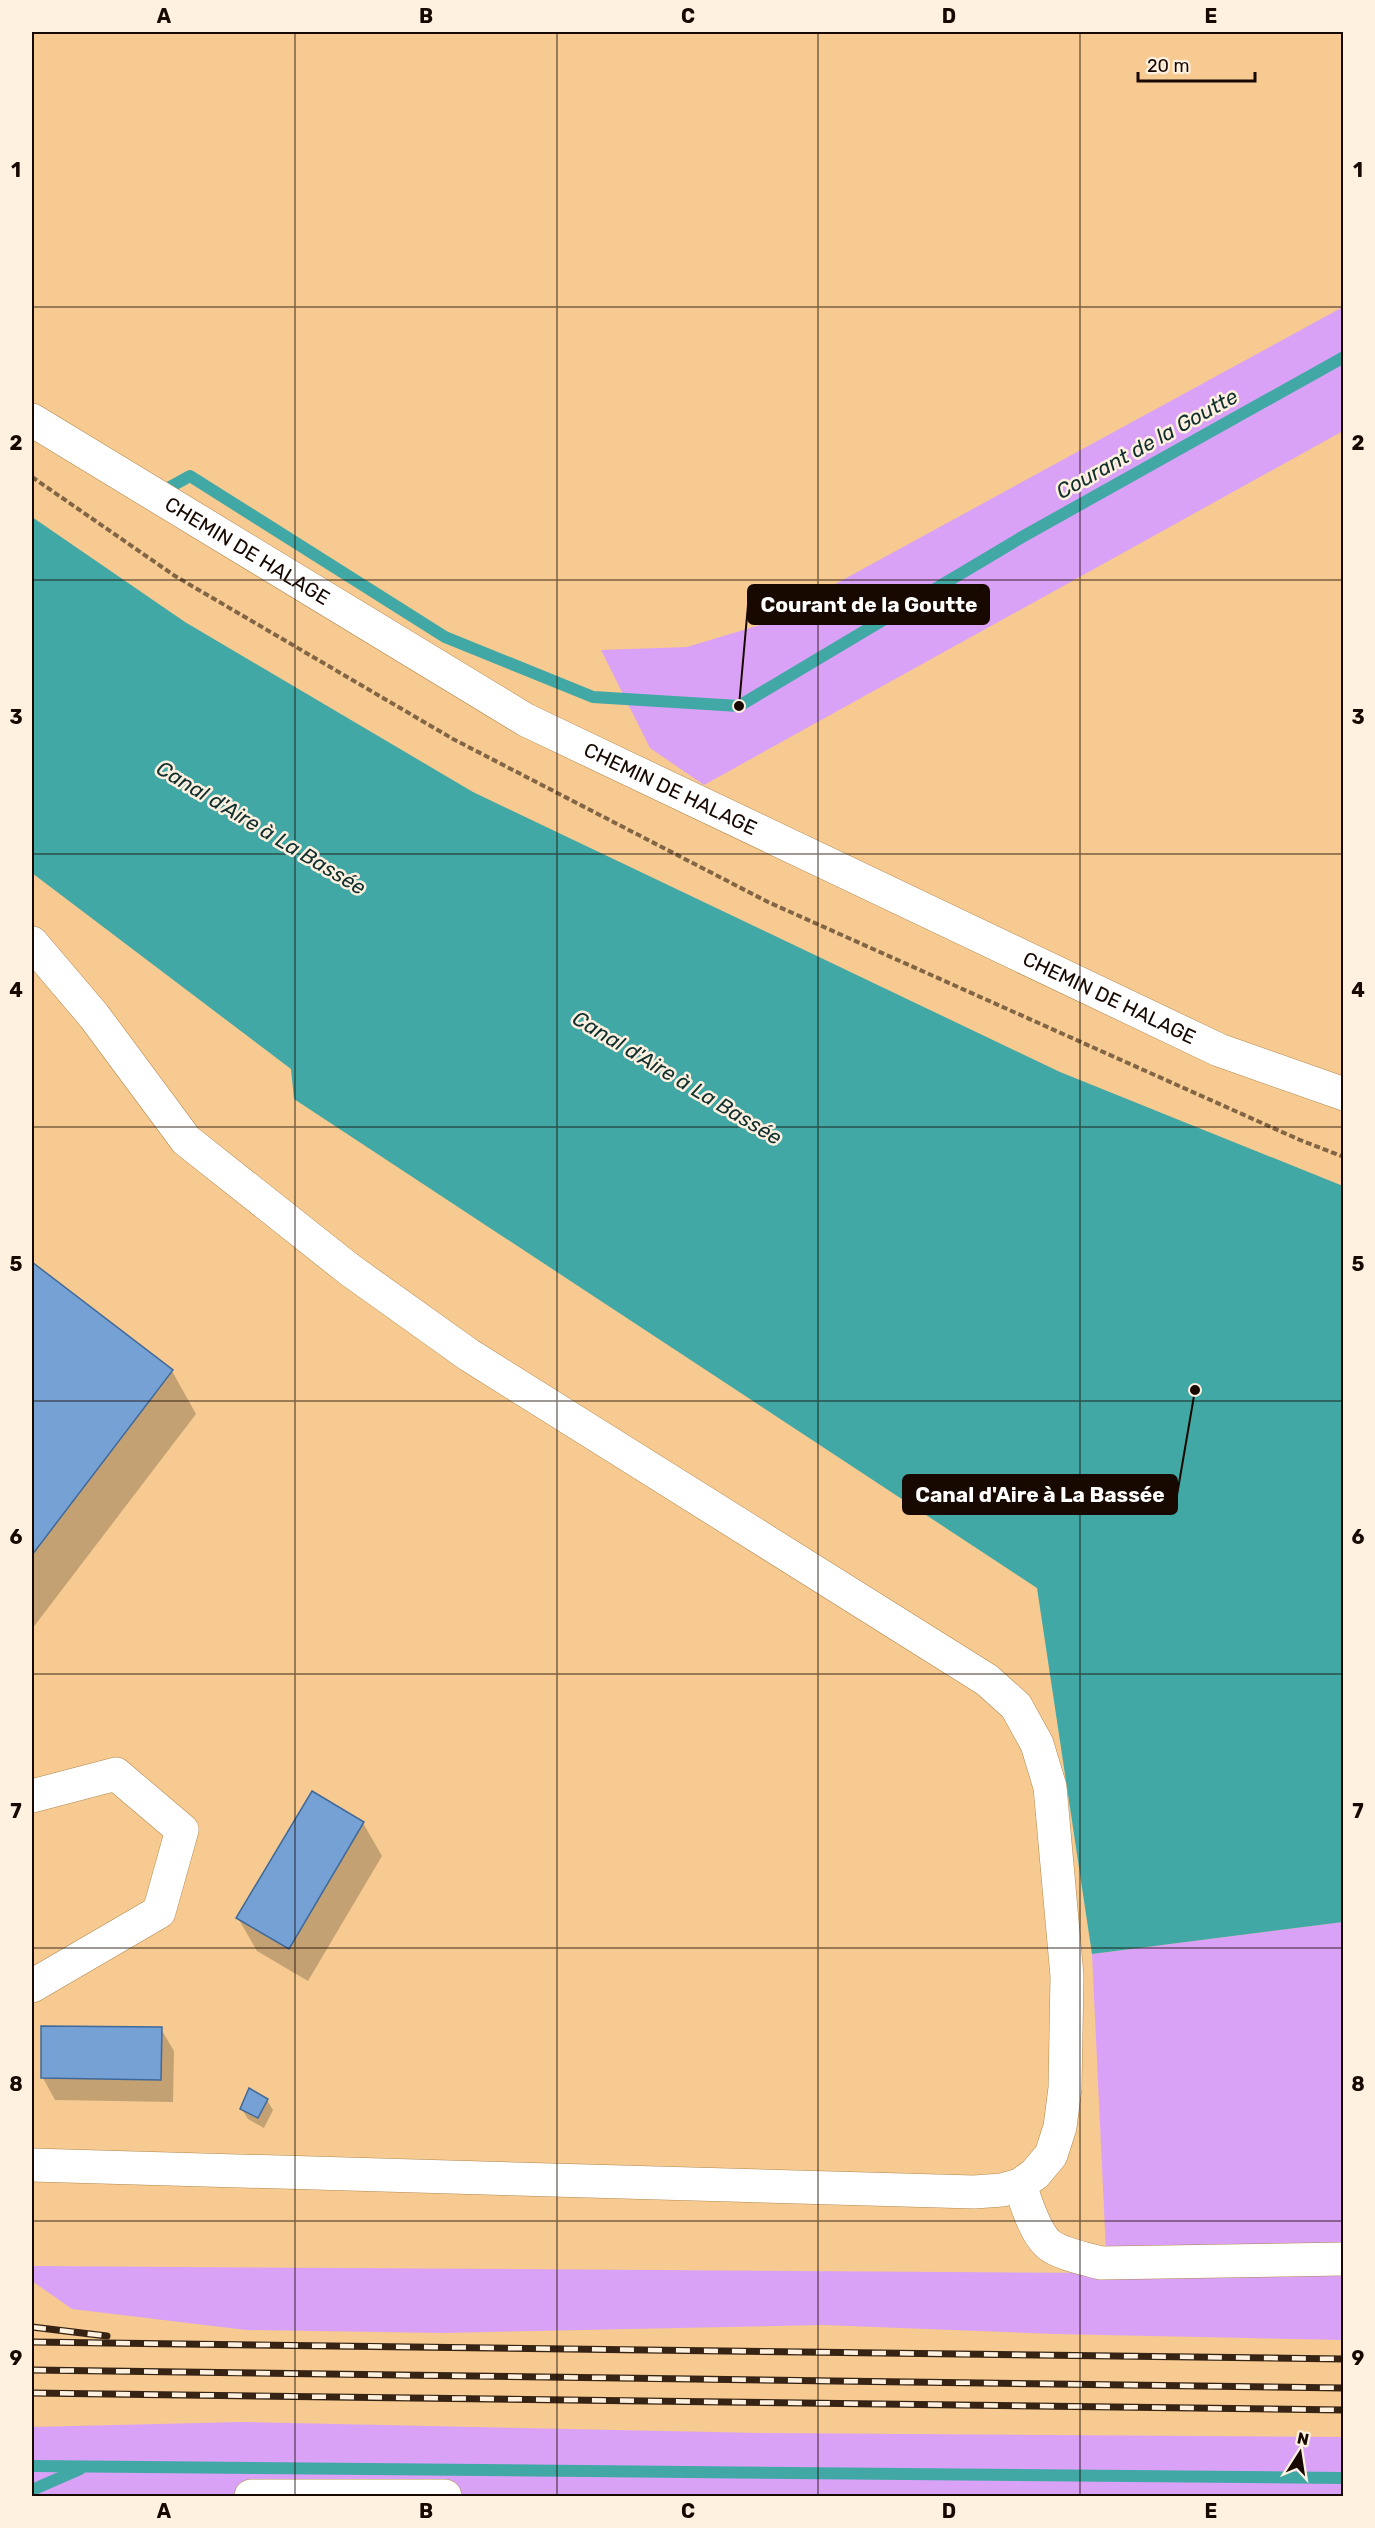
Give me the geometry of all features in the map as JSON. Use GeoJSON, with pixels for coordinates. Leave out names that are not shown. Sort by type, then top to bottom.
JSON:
{"type":"FeatureCollection","features":[{"type":"Feature","properties":{"kind":"street","name":"CHEMIN DE HALAGE"},"geometry":{"type":"LineString","coordinates":[[32,420],[526,720],[1219,1050],[1344,1094]]}},
{"type":"Feature","properties":{"kind":"street"},"geometry":{"type":"LineString","coordinates":[[32,943],[94,1016],[186,1140],[350,1270],[470,1354],[987,1680],[1016,1706],[1037,1744],[1050,1787],[1066,1976],[1065,2088],[1060,2127],[1051,2155],[1035,2174],[1020,2185],[1002,2190],[974,2192],[32,2165]]}},
{"type":"Feature","properties":{"kind":"street"},"geometry":{"type":"LineString","coordinates":[[32,1796],[116,1774],[182,1830],[159,1912],[32,1986]]}},
{"type":"Feature","properties":{"kind":"street"},"geometry":{"type":"LineString","coordinates":[[1020,2185],[1033,2220],[1048,2244],[1074,2256],[1101,2264],[1344,2259]]}},
{"type":"Feature","properties":{"kind":"street"},"geometry":{"type":"LineString","coordinates":[[251,2496],[445,2496]]}},
{"type":"Feature","properties":{"kind":"path"},"geometry":{"type":"LineString","coordinates":[[32,477],[175,576],[412,715],[694,864],[779,907],[1300,1140],[1344,1157]]}},
{"type":"Feature","properties":{"kind":"shaded area"},"geometry":{"type":"Polygon","coordinates":[[[1343,307],[1343,431],[704,785],[650,748],[601,650],[687,647],[760,625],[1343,307]]]}},
{"type":"Feature","properties":{"kind":"shaded area"},"geometry":{"type":"Polygon","coordinates":[[[1343,1922],[1343,2340],[1054,2334],[823,2325],[442,2333],[246,2330],[72,2309],[32,2281],[32,2266],[1107,2273],[1092,1954],[1343,1922]]]}},
{"type":"Feature","properties":{"kind":"shaded area"},"geometry":{"type":"Polygon","coordinates":[[[241,2422],[760,2433],[1343,2437],[1343,2496],[32,2496],[32,2427],[241,2422]]]}},
{"type":"Feature","properties":{"kind":"water"},"geometry":{"type":"Polygon","coordinates":[[[32,517],[185,622],[473,792],[1060,1072],[1343,1186],[1343,1922],[1092,1954],[1037,1588],[294,1099],[291,1069],[32,873],[32,517]]]}},
{"type":"Feature","properties":{"kind":"building"},"geometry":{"type":"Polygon","coordinates":[[[32,1262],[173,1370],[32,1555],[32,1262]]]}},
{"type":"Feature","properties":{"kind":"building"},"geometry":{"type":"Polygon","coordinates":[[[312,1791],[364,1822],[289,1949],[236,1918],[312,1791]]]}},
{"type":"Feature","properties":{"kind":"building"},"geometry":{"type":"Polygon","coordinates":[[[41,2026],[162,2027],[161,2080],[41,2078],[41,2026]]]}},
{"type":"Feature","properties":{"kind":"building"},"geometry":{"type":"Polygon","coordinates":[[[249,2088],[268,2099],[258,2118],[240,2109],[249,2088]]]}},
{"type":"Feature","properties":{"kind":"waterway","name":"Courant de la Goutte"},"geometry":{"type":"LineString","coordinates":[[170,487],[190,476],[445,637],[593,697],[739,706],[1022,537],[1344,357]]}},
{"type":"Feature","properties":{"kind":"waterway"},"geometry":{"type":"LineString","coordinates":[[32,2466],[1344,2478]]}},
{"type":"Feature","properties":{"kind":"waterway"},"geometry":{"type":"LineString","coordinates":[[32,2490],[80,2469]]}},
{"type":"Feature","properties":{"kind":"railway"},"geometry":{"type":"LineString","coordinates":[[32,2327],[107,2336]]}},
{"type":"Feature","properties":{"kind":"railway"},"geometry":{"type":"LineString","coordinates":[[32,2342],[1344,2359]]}},
{"type":"Feature","properties":{"kind":"railway"},"geometry":{"type":"LineString","coordinates":[[32,2370],[1344,2388]]}},
{"type":"Feature","properties":{"kind":"railway"},"geometry":{"type":"LineString","coordinates":[[32,2393],[1344,2410]]}},
{"type":"Feature","properties":{"kind":"place","name":"Courant de la Goutte"},"geometry":{"type":"Point","coordinates":[739,706]}},
{"type":"Feature","properties":{"kind":"place","name":"Canal d'Aire à La Bassée"},"geometry":{"type":"Point","coordinates":[1195,1390]}}]}
